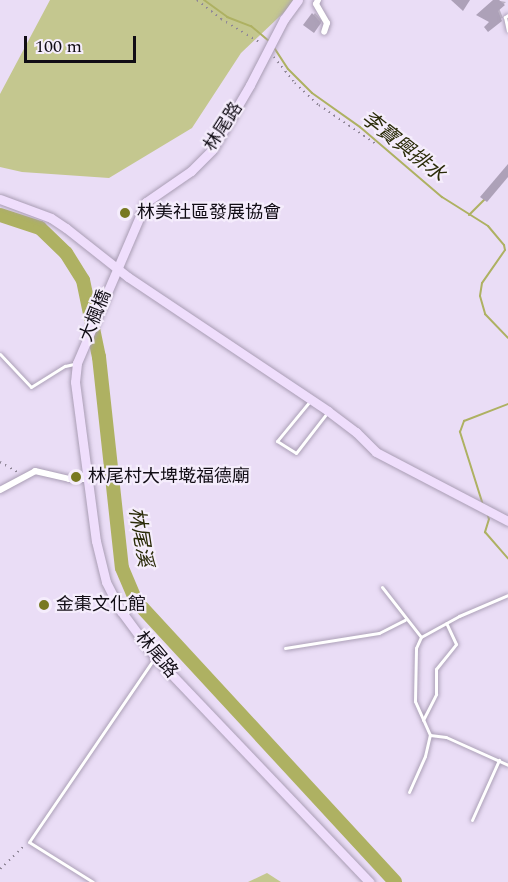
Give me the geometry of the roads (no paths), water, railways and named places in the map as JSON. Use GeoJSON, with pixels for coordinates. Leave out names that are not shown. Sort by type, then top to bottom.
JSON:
{"type":"FeatureCollection","features":[{"type":"Feature","properties":{"kind":"street","name":"林尾路"},"geometry":{"type":"LineString","coordinates":[[116,268],[146,202],[191,171],[212,150],[284,20],[298,0]]}},
{"type":"Feature","properties":{"kind":"street"},"geometry":{"type":"LineString","coordinates":[[318,0],[316,4],[327,23],[324,32]]}},
{"type":"Feature","properties":{"kind":"street"},"geometry":{"type":"LineString","coordinates":[[0,199],[51,218],[116,268],[328,411],[356,432],[376,452],[395,464],[508,521]]}},
{"type":"Feature","properties":{"kind":"street","name":"大楓橋"},"geometry":{"type":"LineString","coordinates":[[77,363],[116,268]]}},
{"type":"Feature","properties":{"kind":"street","name":"林尾路"},"geometry":{"type":"LineString","coordinates":[[77,363],[75,382],[96,541],[106,582],[121,611],[155,657],[369,882]]}},
{"type":"Feature","properties":{"kind":"street"},"geometry":{"type":"LineString","coordinates":[[0,490],[29,472],[35,471],[69,478],[87,478]]}},
{"type":"Feature","properties":{"kind":"lane"},"geometry":{"type":"LineString","coordinates":[[508,15],[505,17],[508,31]]}},
{"type":"Feature","properties":{"kind":"lane"},"geometry":{"type":"LineString","coordinates":[[0,354],[31,387],[65,366],[77,363]]}},
{"type":"Feature","properties":{"kind":"lane"},"geometry":{"type":"LineString","coordinates":[[311,400],[277,441],[296,453],[328,411]]}},
{"type":"Feature","properties":{"kind":"lane"},"geometry":{"type":"LineString","coordinates":[[382,587],[405,620],[421,637]]}},
{"type":"Feature","properties":{"kind":"lane"},"geometry":{"type":"LineString","coordinates":[[408,792],[425,756],[430,735],[415,701],[416,648],[421,637],[508,595]]}},
{"type":"Feature","properties":{"kind":"lane"},"geometry":{"type":"LineString","coordinates":[[285,648],[379,633],[405,620]]}},
{"type":"Feature","properties":{"kind":"lane"},"geometry":{"type":"LineString","coordinates":[[423,720],[436,694],[436,669],[456,644],[446,623]]}},
{"type":"Feature","properties":{"kind":"lane"},"geometry":{"type":"LineString","coordinates":[[93,882],[29,842],[155,657]]}},
{"type":"Feature","properties":{"kind":"lane"},"geometry":{"type":"LineString","coordinates":[[430,735],[446,737],[508,765]]}},
{"type":"Feature","properties":{"kind":"lane"},"geometry":{"type":"LineString","coordinates":[[472,820],[499,760]]}},
{"type":"Feature","properties":{"kind":"waterway","name":"李寶興排水"},"geometry":{"type":"LineString","coordinates":[[204,0],[227,17],[251,26],[269,41]]}},
{"type":"Feature","properties":{"kind":"waterway","name":"李寶興排水"},"geometry":{"type":"LineString","coordinates":[[273,46],[288,69],[312,93],[360,127],[442,197],[488,226],[504,245],[505,250],[482,283],[480,296],[485,314],[508,338]]}},
{"type":"Feature","properties":{"kind":"waterway"},"geometry":{"type":"LineString","coordinates":[[469,215],[486,198]]}},
{"type":"Feature","properties":{"kind":"waterway","name":"林尾溪"},"geometry":{"type":"LineString","coordinates":[[0,215],[40,228],[66,253],[83,280],[99,357],[122,568],[136,601],[395,882]]}},
{"type":"Feature","properties":{"kind":"waterway","name":"李寶興排水"},"geometry":{"type":"LineString","coordinates":[[483,505],[460,432],[464,421],[508,404]]}},
{"type":"Feature","properties":{"kind":"waterway","name":"李寶興排水"},"geometry":{"type":"LineString","coordinates":[[487,513],[489,519],[485,532],[508,558]]}},
{"type":"Feature","properties":{"kind":"place","name":"林美社區發展協會"},"geometry":{"type":"Point","coordinates":[125,213]}},
{"type":"Feature","properties":{"kind":"place","name":"林尾村大埤墘福德廟"},"geometry":{"type":"Point","coordinates":[76,477]}},
{"type":"Feature","properties":{"kind":"place","name":"金棗文化館"},"geometry":{"type":"Point","coordinates":[44,605]}}]}
